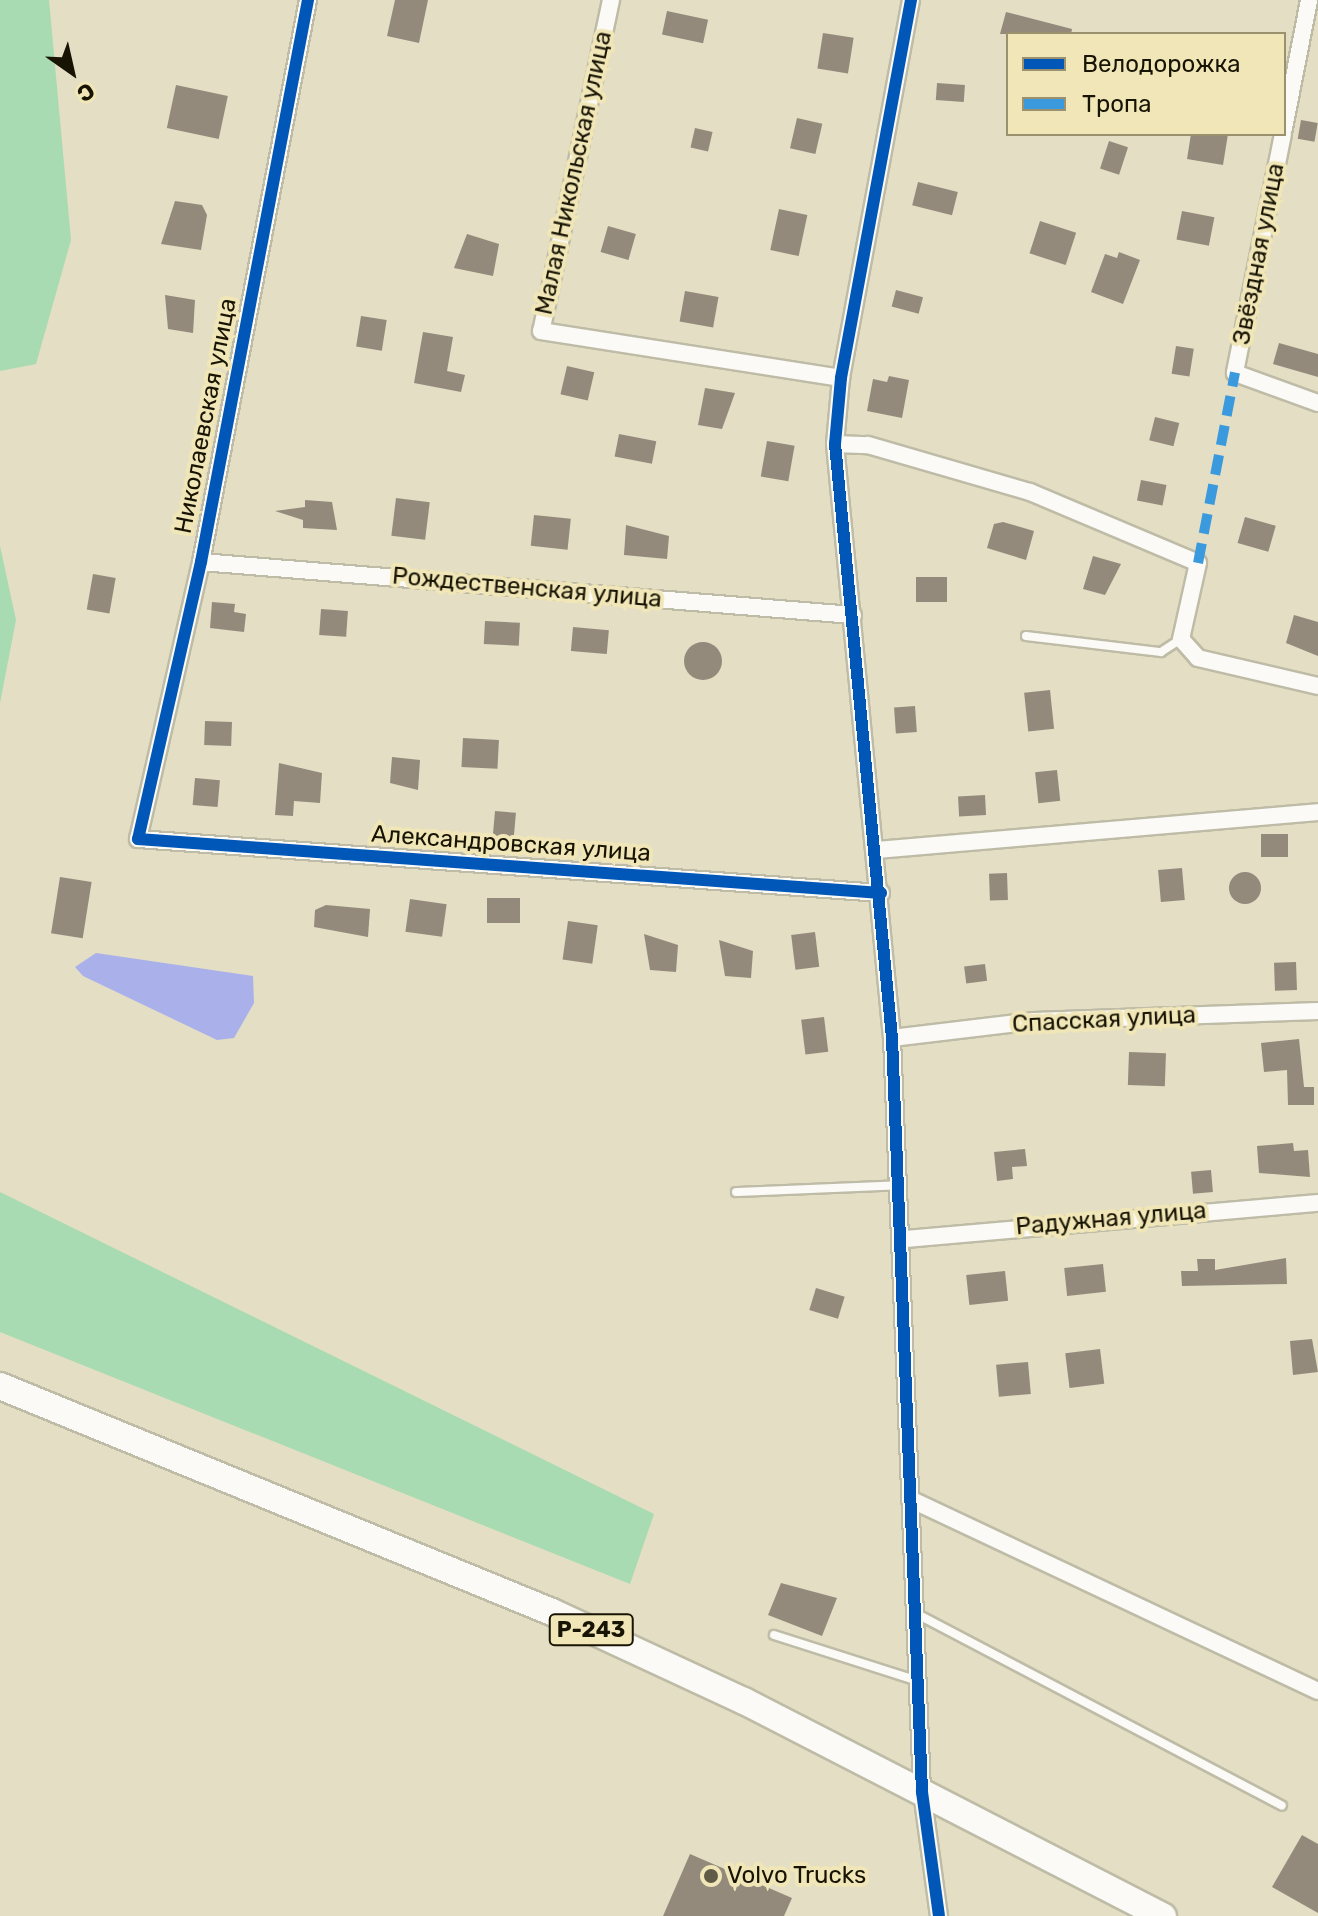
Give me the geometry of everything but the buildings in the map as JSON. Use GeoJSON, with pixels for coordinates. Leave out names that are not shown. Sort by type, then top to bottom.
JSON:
{"type":"FeatureCollection","features":[{"type":"Feature","properties":{"kind":"highway","name":"Р-243"},"geometry":{"type":"LineString","coordinates":[[0,1386],[425,1556],[744,1701],[1163,1916]]}},
{"type":"Feature","properties":{"kind":"street","name":"Николаевская улица"},"geometry":{"type":"LineString","coordinates":[[138,839],[201,562],[308,0]]}},
{"type":"Feature","properties":{"kind":"street","name":"Малая Никольская улица"},"geometry":{"type":"LineString","coordinates":[[611,0],[541,331],[841,378]]}},
{"type":"Feature","properties":{"kind":"street"},"geometry":{"type":"LineString","coordinates":[[911,0],[841,378],[835,444],[881,893],[892,1038],[905,1239],[922,1792],[939,1916]]}},
{"type":"Feature","properties":{"kind":"street","name":"Звёздная улица"},"geometry":{"type":"LineString","coordinates":[[1286,121],[1309,0]]}},
{"type":"Feature","properties":{"kind":"street","name":"Звёздная улица"},"geometry":{"type":"LineString","coordinates":[[1283,136],[1235,373],[1318,403]]}},
{"type":"Feature","properties":{"kind":"street"},"geometry":{"type":"LineString","coordinates":[[835,444],[868,445],[1030,492],[1198,563],[1181,639],[1198,658],[1318,686]]}},
{"type":"Feature","properties":{"kind":"street","name":"Рождественская улица"},"geometry":{"type":"LineString","coordinates":[[201,562],[853,615]]}},
{"type":"Feature","properties":{"kind":"street"},"geometry":{"type":"LineString","coordinates":[[876,850],[1318,812]]}},
{"type":"Feature","properties":{"kind":"street","name":"Александровская улица"},"geometry":{"type":"LineString","coordinates":[[138,839],[881,893]]}},
{"type":"Feature","properties":{"kind":"street","name":"Спасская улица"},"geometry":{"type":"LineString","coordinates":[[892,1038],[1034,1021],[1318,1011]]}},
{"type":"Feature","properties":{"kind":"street","name":"Радужная улица"},"geometry":{"type":"LineString","coordinates":[[905,1239],[1318,1203]]}},
{"type":"Feature","properties":{"kind":"street"},"geometry":{"type":"LineString","coordinates":[[914,1501],[1318,1691]]}},
{"type":"Feature","properties":{"kind":"lane"},"geometry":{"type":"LineString","coordinates":[[1026,636],[1161,652],[1181,639]]}},
{"type":"Feature","properties":{"kind":"lane"},"geometry":{"type":"LineString","coordinates":[[736,1192],[901,1185]]}},
{"type":"Feature","properties":{"kind":"lane"},"geometry":{"type":"LineString","coordinates":[[917,1614],[1282,1806]]}},
{"type":"Feature","properties":{"kind":"lane"},"geometry":{"type":"LineString","coordinates":[[774,1635],[919,1682]]}},
{"type":"Feature","properties":{"kind":"green space"},"geometry":{"type":"Polygon","coordinates":[[[0,0],[49,0],[71,240],[36,364],[0,371],[0,0]]]}},
{"type":"Feature","properties":{"kind":"green space"},"geometry":{"type":"Polygon","coordinates":[[[0,546],[16,620],[0,703],[0,546]]]}},
{"type":"Feature","properties":{"kind":"green space"},"geometry":{"type":"Polygon","coordinates":[[[0,1192],[654,1514],[630,1584],[0,1332],[0,1192]]]}},
{"type":"Feature","properties":{"kind":"water"},"geometry":{"type":"Polygon","coordinates":[[[96,953],[253,976],[254,1003],[234,1038],[217,1040],[83,976],[75,967],[96,953]]]}},
{"type":"Feature","properties":{"kind":"marked path"},"geometry":{"type":"LineString","coordinates":[[1198,563],[1235,373]]}},
{"type":"Feature","properties":{"kind":"cycle path"},"geometry":{"type":"LineString","coordinates":[[308,0],[201,562],[138,839],[881,893]]}},
{"type":"Feature","properties":{"kind":"cycle path"},"geometry":{"type":"LineString","coordinates":[[911,0],[841,378],[835,444],[892,1038],[922,1792],[939,1916]]}},
{"type":"Feature","properties":{"kind":"place","name":"Volvo Trucks"},"geometry":{"type":"Point","coordinates":[711,1876]}}]}
